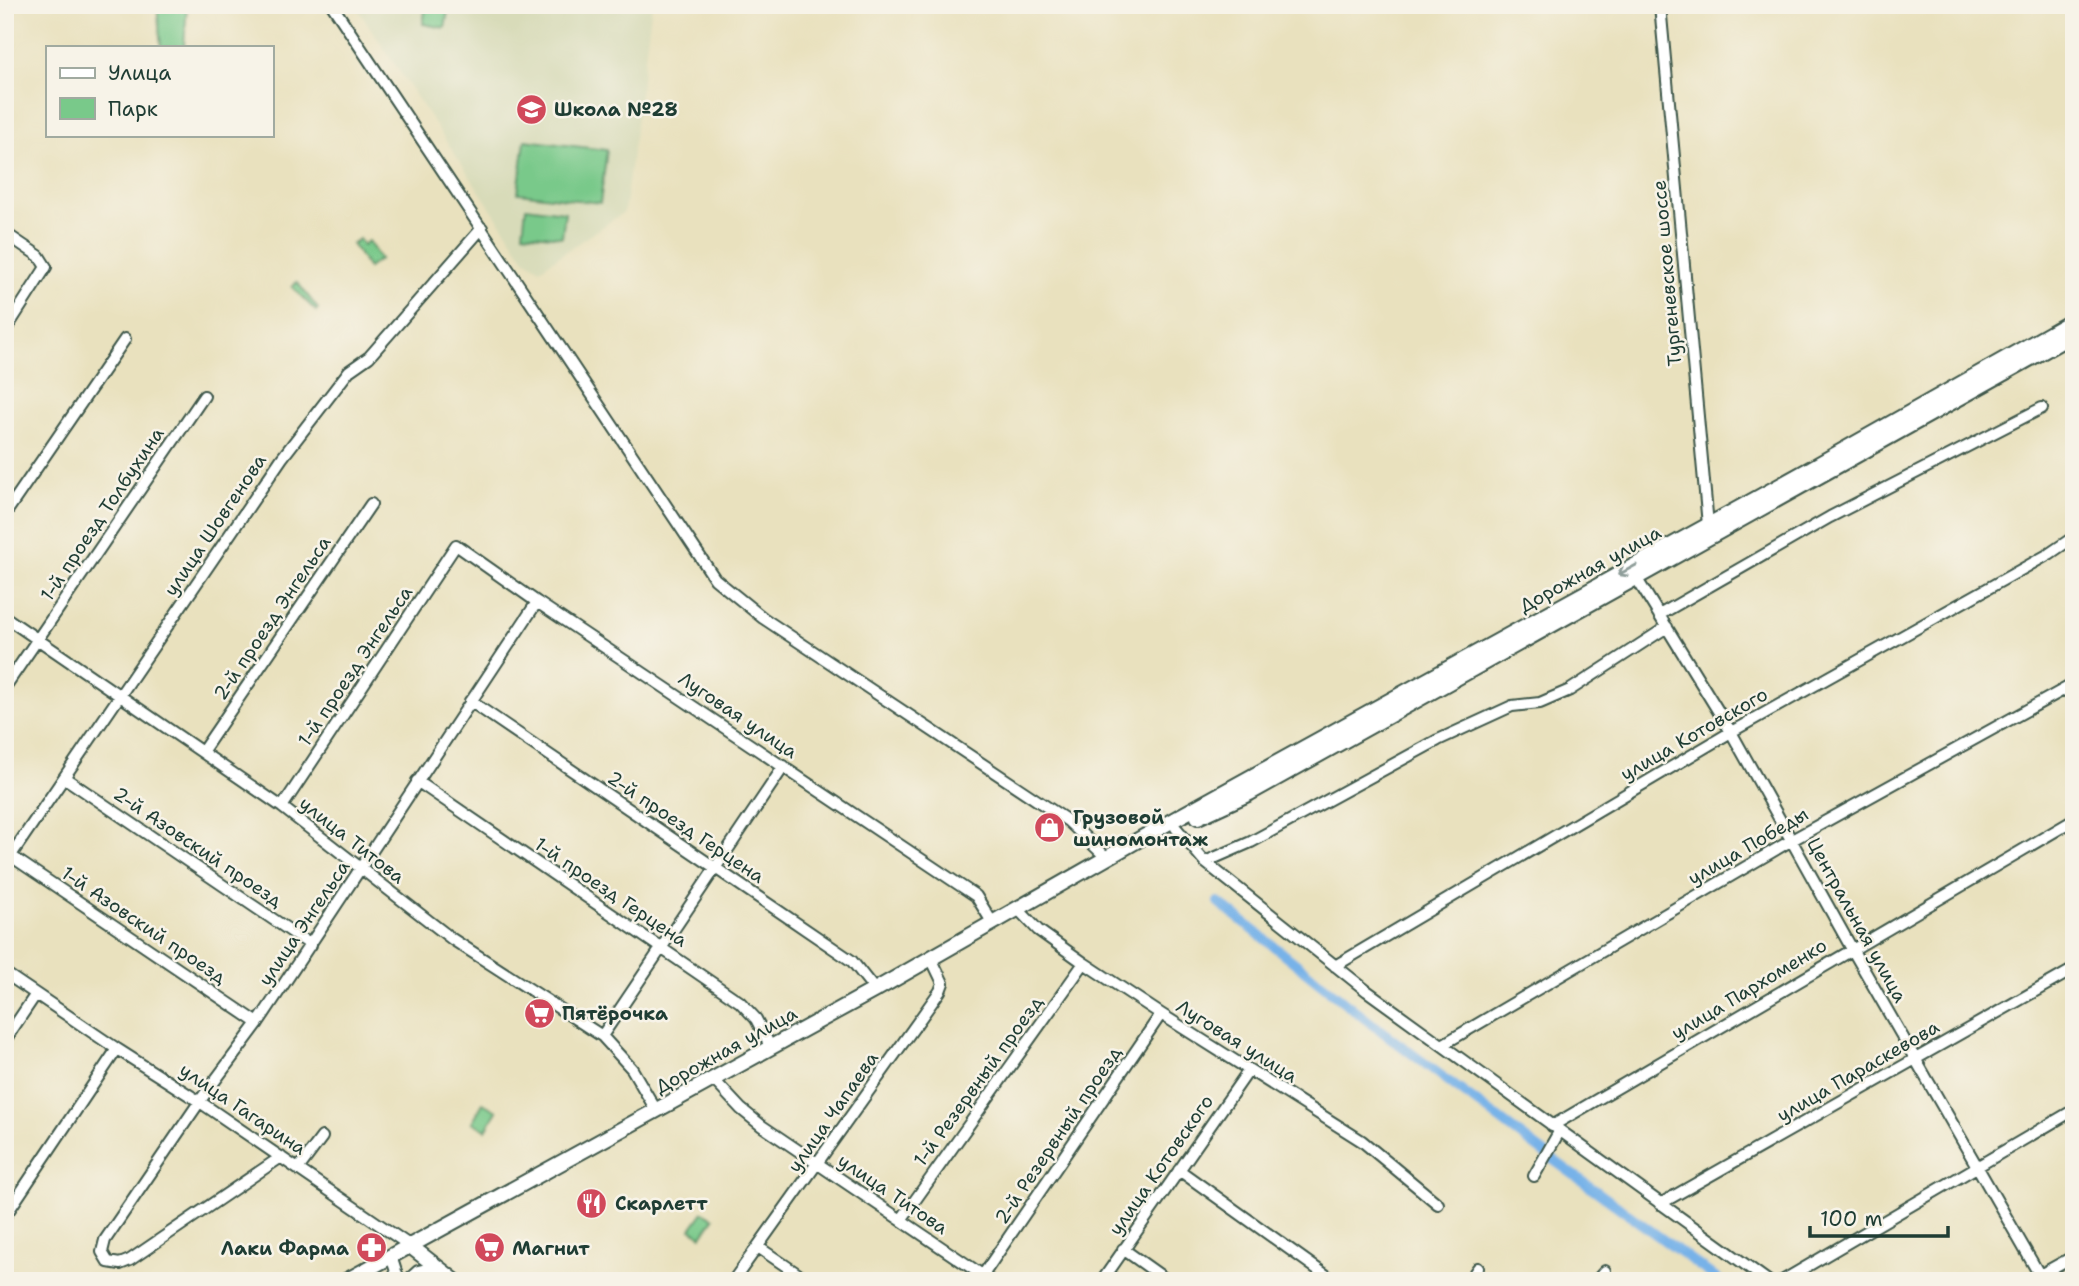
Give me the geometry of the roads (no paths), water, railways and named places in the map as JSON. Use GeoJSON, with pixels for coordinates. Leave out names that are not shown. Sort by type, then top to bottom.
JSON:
{"type":"FeatureCollection","features":[{"type":"Feature","properties":{"kind":"main road","name":"Дорожная улица"},"geometry":{"type":"LineString","coordinates":[[1123,850],[1250,793],[1637,579],[1711,531],[2074,320]]}},
{"type":"Feature","properties":{"kind":"main road","name":"Дорожная улица"},"geometry":{"type":"LineString","coordinates":[[346,1281],[875,990],[1107,858],[2074,334]]}},
{"type":"Feature","properties":{"kind":"main road","name":"улица Гагарина"},"geometry":{"type":"LineString","coordinates":[[409,1245],[455,1281]]}},
{"type":"Feature","properties":{"kind":"street"},"geometry":{"type":"LineString","coordinates":[[332,5],[715,579],[755,612],[1068,821],[1107,858]]}},
{"type":"Feature","properties":{"kind":"street","name":"Тургеневское шоссе"},"geometry":{"type":"LineString","coordinates":[[1660,5],[1711,531]]}},
{"type":"Feature","properties":{"kind":"street","name":"улица Шовгенова"},"geometry":{"type":"LineString","coordinates":[[8,860],[282,458],[349,371],[369,357],[482,228]]}},
{"type":"Feature","properties":{"kind":"street"},"geometry":{"type":"LineString","coordinates":[[5,233],[44,261],[46,267],[5,331]]}},
{"type":"Feature","properties":{"kind":"street"},"geometry":{"type":"LineString","coordinates":[[5,513],[125,340]]}},
{"type":"Feature","properties":{"kind":"street","name":"1-й проезд Толбухина"},"geometry":{"type":"LineString","coordinates":[[5,687],[204,396]]}},
{"type":"Feature","properties":{"kind":"street"},"geometry":{"type":"LineString","coordinates":[[1659,615],[1830,517],[2042,408]]}},
{"type":"Feature","properties":{"kind":"street","name":"2-й проезд Энгельса"},"geometry":{"type":"LineString","coordinates":[[202,752],[371,504]]}},
{"type":"Feature","properties":{"kind":"street","name":"улица Котовского"},"geometry":{"type":"LineString","coordinates":[[1335,966],[1731,732],[2049,554],[2074,537]]}},
{"type":"Feature","properties":{"kind":"street","name":"Луговая улица"},"geometry":{"type":"LineString","coordinates":[[456,545],[976,896],[992,922]]}},
{"type":"Feature","properties":{"kind":"street","name":"1-й проезд Энгельса"},"geometry":{"type":"LineString","coordinates":[[282,807],[456,545]]}},
{"type":"Feature","properties":{"kind":"street","name":"Центральная улица"},"geometry":{"type":"LineString","coordinates":[[1637,579],[1731,732],[2037,1279]]}},
{"type":"Feature","properties":{"kind":"street","name":"улица Энгельса"},"geometry":{"type":"LineString","coordinates":[[281,1157],[130,1260],[120,1264],[108,1262],[103,1252],[105,1240],[311,945],[537,602]]}},
{"type":"Feature","properties":{"kind":"street","name":"улица Титова"},"geometry":{"type":"LineString","coordinates":[[5,617],[282,807],[452,939],[602,1036],[632,1069],[656,1110]]}},
{"type":"Feature","properties":{"kind":"street"},"geometry":{"type":"LineString","coordinates":[[1205,862],[1251,842],[1438,740],[1512,706],[1539,703],[1570,690],[1667,627]]}},
{"type":"Feature","properties":{"kind":"street","name":"улица Победы"},"geometry":{"type":"LineString","coordinates":[[1442,1045],[1792,840],[2074,684]]}},
{"type":"Feature","properties":{"kind":"street","name":"2-й проезд Герцена"},"geometry":{"type":"LineString","coordinates":[[470,701],[852,961],[875,990]]}},
{"type":"Feature","properties":{"kind":"street"},"geometry":{"type":"LineString","coordinates":[[602,1036],[784,766]]}},
{"type":"Feature","properties":{"kind":"street","name":"2-й Азовский проезд"},"geometry":{"type":"LineString","coordinates":[[65,778],[311,945]]}},
{"type":"Feature","properties":{"kind":"street","name":"1-й проезд Герцена"},"geometry":{"type":"LineString","coordinates":[[417,781],[740,1002],[756,1019],[770,1046]]}},
{"type":"Feature","properties":{"kind":"street","name":"улица Пархоменко"},"geometry":{"type":"LineString","coordinates":[[1556,1129],[1852,949],[2074,820]]}},
{"type":"Feature","properties":{"kind":"street"},"geometry":{"type":"LineString","coordinates":[[1176,828],[1205,862],[1335,966],[1768,1281]]}},
{"type":"Feature","properties":{"kind":"street","name":"1-й Азовский проезд"},"geometry":{"type":"LineString","coordinates":[[8,860],[258,1023]]}},
{"type":"Feature","properties":{"kind":"street","name":"Луговая улица"},"geometry":{"type":"LineString","coordinates":[[1017,908],[1038,930],[1084,963],[1362,1141],[1438,1204]]}},
{"type":"Feature","properties":{"kind":"street","name":"улица Чапаева"},"geometry":{"type":"LineString","coordinates":[[733,1281],[940,991],[943,983],[931,958]]}},
{"type":"Feature","properties":{"kind":"street","name":"1-й Резервный проезд"},"geometry":{"type":"LineString","coordinates":[[901,1220],[1084,963]]}},
{"type":"Feature","properties":{"kind":"street","name":"улица Параскевова"},"geometry":{"type":"LineString","coordinates":[[1660,1203],[2074,969]]}},
{"type":"Feature","properties":{"kind":"street","name":"улица Гагарина"},"geometry":{"type":"LineString","coordinates":[[5,973],[409,1245]]}},
{"type":"Feature","properties":{"kind":"street"},"geometry":{"type":"LineString","coordinates":[[5,1040],[36,995]]}},
{"type":"Feature","properties":{"kind":"street","name":"2-й Резервный проезд"},"geometry":{"type":"LineString","coordinates":[[987,1278],[1161,1014]]}},
{"type":"Feature","properties":{"kind":"street"},"geometry":{"type":"LineString","coordinates":[[5,1216],[117,1049]]}},
{"type":"Feature","properties":{"kind":"street","name":"улица Котовского"},"geometry":{"type":"LineString","coordinates":[[1102,1281],[1249,1070]]}},
{"type":"Feature","properties":{"kind":"street","name":"улица Титова"},"geometry":{"type":"LineString","coordinates":[[713,1079],[741,1109],[987,1278]]}},
{"type":"Feature","properties":{"kind":"street"},"geometry":{"type":"LineString","coordinates":[[1783,1281],[2074,1110]]}},
{"type":"Feature","properties":{"kind":"street"},"geometry":{"type":"LineString","coordinates":[[1534,1177],[1556,1129]]}},
{"type":"Feature","properties":{"kind":"street"},"geometry":{"type":"LineString","coordinates":[[298,1169],[322,1137]]}},
{"type":"Feature","properties":{"kind":"street"},"geometry":{"type":"LineString","coordinates":[[1179,1170],[1334,1281]]}},
{"type":"Feature","properties":{"kind":"street"},"geometry":{"type":"LineString","coordinates":[[758,1247],[808,1281]]}},
{"type":"Feature","properties":{"kind":"street"},"geometry":{"type":"LineString","coordinates":[[1123,1249],[1168,1281]]}},
{"type":"Feature","properties":{"kind":"street"},"geometry":{"type":"LineString","coordinates":[[391,1256],[399,1281]]}},
{"type":"Feature","properties":{"kind":"street"},"geometry":{"type":"LineString","coordinates":[[2037,1279],[2074,1256]]}},
{"type":"Feature","properties":{"kind":"street"},"geometry":{"type":"LineString","coordinates":[[407,1281],[418,1271],[435,1267]]}},
{"type":"Feature","properties":{"kind":"street"},"geometry":{"type":"LineString","coordinates":[[1469,1281],[1478,1268]]}},
{"type":"Feature","properties":{"kind":"street"},"geometry":{"type":"LineString","coordinates":[[1596,1281],[1605,1271]]}},
{"type":"Feature","properties":{"kind":"waterway"},"geometry":{"type":"LineString","coordinates":[[1218,902],[1367,1020],[1720,1281]]}},
{"type":"Feature","properties":{"kind":"place","name":"Школа №28"},"geometry":{"type":"Point","coordinates":[531,109]}},
{"type":"Feature","properties":{"kind":"place","name":"Грузовой шиномонтаж"},"geometry":{"type":"Point","coordinates":[1050,828]}},
{"type":"Feature","properties":{"kind":"place","name":"Пятёрочка"},"geometry":{"type":"Point","coordinates":[539,1013]}},
{"type":"Feature","properties":{"kind":"place","name":"Скарлетт"},"geometry":{"type":"Point","coordinates":[592,1203]}},
{"type":"Feature","properties":{"kind":"place","name":"Лаки Фарма"},"geometry":{"type":"Point","coordinates":[372,1248]}},
{"type":"Feature","properties":{"kind":"place","name":"Магнит"},"geometry":{"type":"Point","coordinates":[489,1248]}}]}
